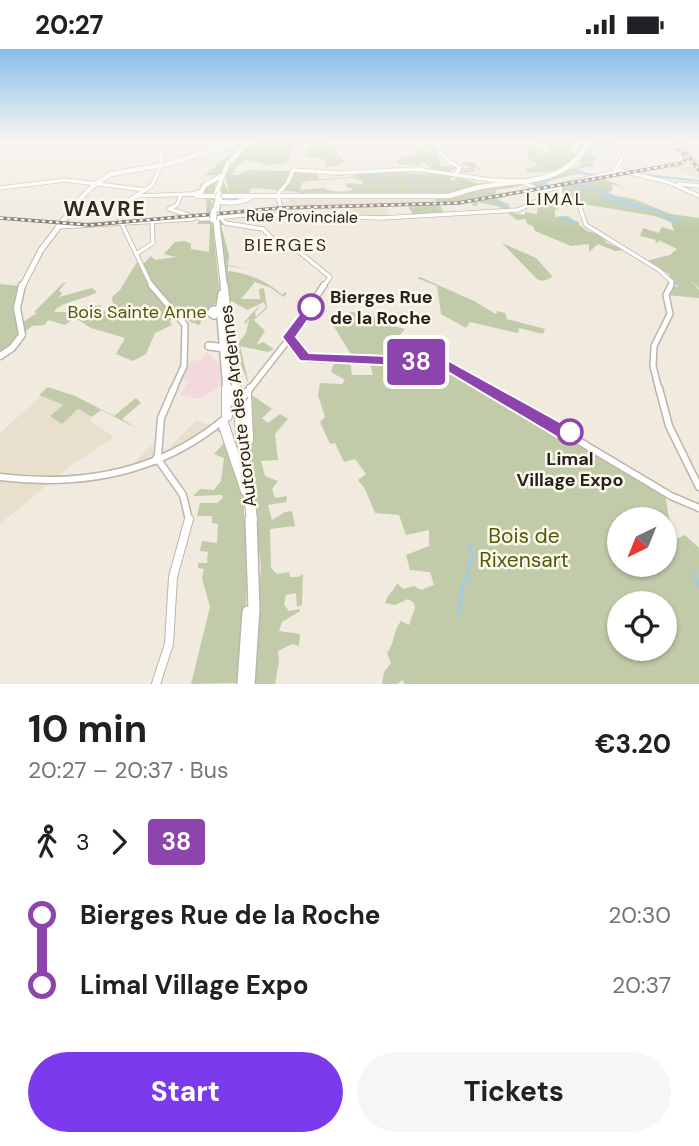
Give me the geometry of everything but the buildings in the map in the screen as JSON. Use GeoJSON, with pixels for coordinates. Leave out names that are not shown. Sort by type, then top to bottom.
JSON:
{"type":"FeatureCollection","features":[{"type":"Feature","properties":{"kind":"highway","name":"Autoroute des Ardennes"},"geometry":{"type":"LineString","coordinates":[[226,170],[215,209],[232,375],[247,486],[254,583],[248,684]]}},
{"type":"Feature","properties":{"kind":"highway","name":"Autoroute des Ardennes"},"geometry":{"type":"LineString","coordinates":[[222,177],[227,170]]}},
{"type":"Feature","properties":{"kind":"highway"},"geometry":{"type":"LineString","coordinates":[[191,195],[343,194],[430,198],[483,186],[540,180],[567,170]]}},
{"type":"Feature","properties":{"kind":"highway"},"geometry":{"type":"LineString","coordinates":[[191,195],[436,196],[482,185],[550,177],[567,170]]}},
{"type":"Feature","properties":{"kind":"highway"},"geometry":{"type":"LineString","coordinates":[[222,177],[228,192],[250,198],[226,203],[220,201],[215,184],[191,195],[222,177]]}},
{"type":"Feature","properties":{"kind":"highway"},"geometry":{"type":"LineString","coordinates":[[520,182],[535,185],[540,180]]}},
{"type":"Feature","properties":{"kind":"highway"},"geometry":{"type":"LineString","coordinates":[[315,195],[321,189]]}},
{"type":"Feature","properties":{"kind":"highway"},"geometry":{"type":"LineString","coordinates":[[191,195],[210,199],[215,209],[222,204],[251,196]]}},
{"type":"Feature","properties":{"kind":"highway","name":"Autoroute des Ardennes"},"geometry":{"type":"LineString","coordinates":[[225,296],[227,348],[247,486],[249,584],[243,684]]}},
{"type":"Feature","properties":{"kind":"highway"},"geometry":{"type":"LineString","coordinates":[[225,296],[217,313],[232,375]]}},
{"type":"Feature","properties":{"kind":"highway"},"geometry":{"type":"LineString","coordinates":[[239,329],[234,332],[227,348],[227,417],[247,486]]}},
{"type":"Feature","properties":{"kind":"highway"},"geometry":{"type":"LineString","coordinates":[[209,346],[227,348]]}},
{"type":"Feature","properties":{"kind":"highway"},"geometry":{"type":"LineString","coordinates":[[246,394],[247,486]]}},
{"type":"Feature","properties":{"kind":"main road"},"geometry":{"type":"LineString","coordinates":[[0,356],[21,337],[23,327],[19,295],[69,210],[96,183],[112,174],[138,170]]}},
{"type":"Feature","properties":{"kind":"street"},"geometry":{"type":"LineString","coordinates":[[156,684],[169,644],[173,577],[188,525],[188,513],[182,493],[160,459],[161,418],[184,366],[185,328],[183,320],[156,295],[122,224],[121,211],[155,181],[158,170]]}},
{"type":"Feature","properties":{"kind":"street"},"geometry":{"type":"LineString","coordinates":[[282,213],[278,194],[288,182],[291,170],[337,173],[403,170]]}},
{"type":"Feature","properties":{"kind":"street"},"geometry":{"type":"LineString","coordinates":[[420,170],[520,182]]}},
{"type":"Feature","properties":{"kind":"street"},"geometry":{"type":"LineString","coordinates":[[456,175],[459,170]]}},
{"type":"Feature","properties":{"kind":"street"},"geometry":{"type":"LineString","coordinates":[[535,185],[541,191],[620,170],[675,184],[699,196]]}},
{"type":"Feature","properties":{"kind":"street"},"geometry":{"type":"LineString","coordinates":[[0,188],[54,180],[146,190]]}},
{"type":"Feature","properties":{"kind":"street"},"geometry":{"type":"LineString","coordinates":[[675,184],[699,186]]}},
{"type":"Feature","properties":{"kind":"street"},"geometry":{"type":"LineString","coordinates":[[560,187],[561,198],[558,202],[580,205],[586,225],[671,280],[672,286],[666,297],[670,314],[655,344],[653,366],[665,417],[699,487]]}},
{"type":"Feature","properties":{"kind":"street"},"geometry":{"type":"LineString","coordinates":[[135,197],[191,195]]}},
{"type":"Feature","properties":{"kind":"street"},"geometry":{"type":"LineString","coordinates":[[171,209],[191,195]]}},
{"type":"Feature","properties":{"kind":"street"},"geometry":{"type":"LineString","coordinates":[[301,203],[302,196]]}},
{"type":"Feature","properties":{"kind":"street","name":"Rue Provinciale"},"geometry":{"type":"LineString","coordinates":[[171,209],[196,218],[282,213],[382,218],[519,210],[533,201],[558,202]]}},
{"type":"Feature","properties":{"kind":"street"},"geometry":{"type":"LineString","coordinates":[[57,227],[196,218]]}},
{"type":"Feature","properties":{"kind":"street"},"geometry":{"type":"LineString","coordinates":[[0,478],[53,481],[108,474],[160,459],[207,435],[227,417],[288,340],[330,277],[297,250],[278,244],[262,228],[223,222],[217,218]]}},
{"type":"Feature","properties":{"kind":"street"},"geometry":{"type":"LineString","coordinates":[[136,254],[153,243],[152,221]]}},
{"type":"Feature","properties":{"kind":"street"},"geometry":{"type":"LineString","coordinates":[[288,340],[302,356],[309,359],[439,362],[452,366],[675,499],[699,509]]}},
{"type":"Feature","properties":{"kind":"street"},"geometry":{"type":"LineString","coordinates":[[207,435],[227,417]]}},
{"type":"Feature","properties":{"kind":"shaded area"},"geometry":{"type":"Polygon","coordinates":[[[678,170],[699,170],[699,179],[678,170]]]}},
{"type":"Feature","properties":{"kind":"shaded area"},"geometry":{"type":"Polygon","coordinates":[[[436,197],[436,204],[358,206],[388,206],[388,217],[355,216],[355,213],[351,213],[352,206],[281,208],[279,203],[289,202],[290,198],[436,197]]]}},
{"type":"Feature","properties":{"kind":"shaded area"},"geometry":{"type":"Polygon","coordinates":[[[206,352],[222,366],[223,385],[199,399],[181,395],[188,380],[179,380],[185,362],[201,360],[206,352]]]}},
{"type":"Feature","properties":{"kind":"shaded area"},"geometry":{"type":"Polygon","coordinates":[[[41,396],[63,405],[50,416],[62,424],[78,409],[92,417],[89,420],[114,437],[70,466],[0,524],[0,433],[41,396]]]}},
{"type":"Feature","properties":{"kind":"shaded area"},"geometry":{"type":"Polygon","coordinates":[[[196,421],[213,426],[179,449],[131,466],[152,445],[157,444],[167,450],[196,421]]]}},
{"type":"Feature","properties":{"kind":"green space"},"geometry":{"type":"Polygon","coordinates":[[[211,170],[223,170],[216,181],[218,180],[215,194],[205,194],[214,196],[214,201],[209,199],[213,204],[212,213],[206,212],[207,199],[205,202],[205,199],[183,194],[199,191],[201,187],[195,188],[218,175],[205,175],[211,170]]]}},
{"type":"Feature","properties":{"kind":"green space"},"geometry":{"type":"Polygon","coordinates":[[[229,170],[235,170],[232,175],[239,175],[246,170],[344,173],[344,176],[336,176],[335,173],[318,173],[318,179],[354,177],[354,172],[406,170],[406,173],[455,175],[449,180],[457,182],[454,180],[459,177],[477,183],[493,183],[494,180],[498,183],[516,182],[481,185],[453,194],[432,196],[280,194],[298,192],[256,188],[250,189],[249,193],[277,193],[220,194],[223,181],[229,193],[225,175],[229,170]],[[354,178],[308,181],[302,183],[300,190],[322,188],[324,185],[323,188],[330,190],[347,191],[354,189],[346,187],[347,183],[364,182],[354,178]]]}},
{"type":"Feature","properties":{"kind":"green space"},"geometry":{"type":"Polygon","coordinates":[[[434,170],[452,170],[450,172],[456,174],[434,170]]]}},
{"type":"Feature","properties":{"kind":"green space"},"geometry":{"type":"Polygon","coordinates":[[[454,170],[476,171],[466,173],[454,170]]]}},
{"type":"Feature","properties":{"kind":"green space"},"geometry":{"type":"Polygon","coordinates":[[[525,170],[560,170],[557,171],[527,173],[525,170]]]}},
{"type":"Feature","properties":{"kind":"green space"},"geometry":{"type":"Polygon","coordinates":[[[570,170],[585,172],[547,181],[544,183],[548,186],[520,185],[495,190],[495,194],[539,189],[497,199],[510,205],[506,207],[513,210],[511,213],[525,215],[525,212],[537,214],[538,205],[555,203],[558,210],[555,209],[555,217],[568,216],[587,231],[600,235],[607,243],[625,250],[615,251],[598,244],[589,252],[589,244],[571,246],[535,231],[533,226],[527,224],[526,219],[517,220],[500,207],[478,202],[477,206],[473,206],[472,202],[439,204],[444,213],[413,215],[408,206],[436,205],[436,197],[527,182],[570,170]]]}},
{"type":"Feature","properties":{"kind":"green space"},"geometry":{"type":"Polygon","coordinates":[[[609,176],[604,179],[626,188],[612,184],[613,189],[607,194],[634,199],[671,214],[699,218],[699,288],[691,281],[699,290],[699,298],[667,295],[672,287],[679,286],[673,284],[669,274],[645,261],[670,255],[677,249],[658,240],[659,243],[640,236],[643,228],[659,233],[662,227],[674,231],[671,222],[655,216],[559,200],[561,186],[609,176]]]}},
{"type":"Feature","properties":{"kind":"green space"},"geometry":{"type":"Polygon","coordinates":[[[219,218],[224,224],[221,226],[229,255],[228,265],[248,269],[228,266],[228,271],[257,279],[282,295],[285,292],[287,294],[283,297],[271,288],[255,282],[241,299],[260,299],[259,289],[264,288],[267,308],[254,320],[265,331],[256,345],[263,342],[274,349],[268,352],[240,346],[249,385],[238,357],[237,345],[246,333],[249,320],[255,318],[248,320],[246,324],[244,322],[260,305],[255,313],[256,317],[266,307],[264,302],[247,310],[230,300],[218,227],[219,218]]]}},
{"type":"Feature","properties":{"kind":"green space","name":"Bois Sainte Anne"},"geometry":{"type":"Polygon","coordinates":[[[212,219],[220,296],[199,325],[178,317],[169,321],[172,325],[155,333],[146,354],[133,361],[116,354],[125,338],[91,328],[75,318],[65,325],[48,320],[45,325],[32,326],[25,332],[23,322],[37,313],[34,312],[66,282],[59,291],[62,293],[59,297],[92,288],[97,292],[62,305],[54,312],[73,312],[74,308],[102,305],[98,310],[108,312],[113,306],[112,297],[120,290],[137,262],[159,298],[142,265],[151,256],[155,260],[176,257],[164,254],[175,242],[185,241],[191,244],[191,249],[209,252],[210,224],[197,224],[200,220],[212,219]]]}},
{"type":"Feature","properties":{"kind":"green space"},"geometry":{"type":"Polygon","coordinates":[[[502,243],[536,258],[553,277],[543,281],[537,279],[502,243]]]}},
{"type":"Feature","properties":{"kind":"green space"},"geometry":{"type":"Polygon","coordinates":[[[420,277],[494,313],[505,313],[507,319],[545,329],[543,334],[519,328],[518,333],[470,322],[466,328],[441,314],[437,286],[417,278],[420,277]]]}},
{"type":"Feature","properties":{"kind":"green space"},"geometry":{"type":"Polygon","coordinates":[[[0,284],[19,286],[19,338],[0,355],[0,284]]]}},
{"type":"Feature","properties":{"kind":"green space","name":"Bois de Rixensart"},"geometry":{"type":"Polygon","coordinates":[[[350,312],[372,314],[378,322],[405,329],[393,343],[398,363],[429,363],[430,370],[460,372],[665,494],[667,507],[607,507],[607,577],[677,577],[677,539],[685,535],[699,548],[699,684],[404,684],[403,680],[397,684],[382,684],[384,672],[391,663],[387,653],[397,629],[401,621],[409,625],[415,608],[414,603],[408,599],[395,605],[385,603],[388,597],[397,583],[403,589],[414,586],[421,590],[434,585],[430,572],[410,570],[406,555],[429,546],[429,530],[406,535],[399,515],[375,513],[365,489],[358,480],[366,474],[355,459],[344,462],[335,443],[330,444],[320,422],[325,417],[318,395],[320,383],[342,384],[345,380],[331,372],[334,363],[350,362],[352,375],[373,375],[370,364],[357,364],[333,321],[350,312]]]}},
{"type":"Feature","properties":{"kind":"green space"},"geometry":{"type":"Polygon","coordinates":[[[48,387],[75,396],[114,416],[136,398],[141,403],[122,419],[136,428],[101,410],[92,417],[78,409],[62,424],[50,416],[63,405],[39,395],[48,387]]]}},
{"type":"Feature","properties":{"kind":"green space"},"geometry":{"type":"Polygon","coordinates":[[[249,393],[272,409],[262,418],[268,423],[280,414],[288,419],[275,434],[278,460],[261,461],[265,476],[278,481],[272,489],[275,498],[287,496],[286,502],[268,505],[272,520],[292,511],[295,526],[270,529],[271,568],[277,574],[289,572],[290,577],[303,574],[302,605],[297,607],[296,593],[286,595],[284,605],[289,611],[300,611],[282,622],[279,631],[300,634],[299,646],[292,644],[278,651],[275,684],[253,684],[261,567],[241,404],[249,393]]]}},
{"type":"Feature","properties":{"kind":"green space"},"geometry":{"type":"Polygon","coordinates":[[[222,426],[241,483],[244,510],[247,583],[241,683],[191,684],[210,607],[202,578],[204,569],[198,568],[198,563],[207,563],[208,552],[200,551],[202,541],[217,543],[218,524],[212,523],[212,516],[197,516],[200,503],[217,503],[223,498],[222,495],[193,496],[200,489],[214,490],[221,481],[224,458],[214,454],[226,441],[222,433],[217,432],[222,426]]]}},
{"type":"Feature","properties":{"kind":"waterway"},"geometry":{"type":"LineString","coordinates":[[367,171],[384,171],[385,176],[367,175],[367,171]]}},
{"type":"Feature","properties":{"kind":"waterway"},"geometry":{"type":"LineString","coordinates":[[579,173],[594,175]]}},
{"type":"Feature","properties":{"kind":"waterway"},"geometry":{"type":"LineString","coordinates":[[603,177],[623,173]]}},
{"type":"Feature","properties":{"kind":"waterway"},"geometry":{"type":"LineString","coordinates":[[233,177],[247,174],[250,176]]}},
{"type":"Feature","properties":{"kind":"waterway"},"geometry":{"type":"LineString","coordinates":[[648,175],[698,181]]}},
{"type":"Feature","properties":{"kind":"waterway"},"geometry":{"type":"LineString","coordinates":[[414,179],[409,181],[414,180]]}},
{"type":"Feature","properties":{"kind":"waterway"},"geometry":{"type":"LineString","coordinates":[[532,186],[548,186],[543,182],[549,180]]}},
{"type":"Feature","properties":{"kind":"waterway"},"geometry":{"type":"LineString","coordinates":[[571,187],[587,186],[582,182]]}},
{"type":"Feature","properties":{"kind":"waterway"},"geometry":{"type":"LineString","coordinates":[[588,186],[636,205]]}},
{"type":"Feature","properties":{"kind":"waterway"},"geometry":{"type":"LineString","coordinates":[[491,200],[509,208]]}},
{"type":"Feature","properties":{"kind":"waterway"},"geometry":{"type":"LineString","coordinates":[[603,200],[657,210],[669,218],[681,221]]}},
{"type":"Feature","properties":{"kind":"waterway"},"geometry":{"type":"LineString","coordinates":[[560,217],[578,223]]}},
{"type":"Feature","properties":{"kind":"waterway"},"geometry":{"type":"LineString","coordinates":[[458,616],[464,580],[468,581],[469,563],[473,560],[470,542]]}},
{"type":"Feature","properties":{"kind":"waterway"},"geometry":{"type":"LineString","coordinates":[[693,573],[699,587]]}},
{"type":"Feature","properties":{"kind":"railway"},"geometry":{"type":"LineString","coordinates":[[0,218],[90,225],[280,208],[458,203],[646,170]]}},
{"type":"Feature","properties":{"kind":"bus line","name":"38"},"geometry":{"type":"LineString","coordinates":[[311,307],[289,337],[305,358],[444,363],[568,435],[570,432]]}},
{"type":"Feature","properties":{"kind":"place","name":"Bierges Rue de la Roche"},"geometry":{"type":"Point","coordinates":[311,307]}},
{"type":"Feature","properties":{"kind":"place","name":"Limal Village Expo"},"geometry":{"type":"Point","coordinates":[570,432]}},
{"type":"Feature","properties":{"kind":"district","name":"LIMAL"},"geometry":{"type":"Point","coordinates":[556,199]}},
{"type":"Feature","properties":{"kind":"district","name":"WAVRE"},"geometry":{"type":"Point","coordinates":[105,209]}},
{"type":"Feature","properties":{"kind":"district","name":"BIERGES"},"geometry":{"type":"Point","coordinates":[286,245]}}]}
